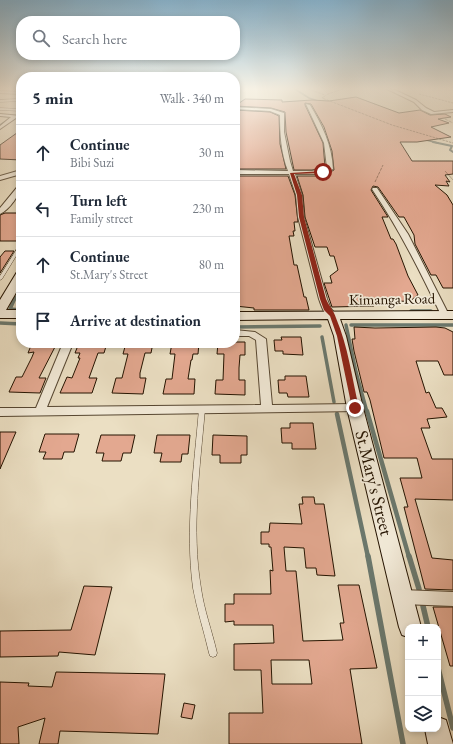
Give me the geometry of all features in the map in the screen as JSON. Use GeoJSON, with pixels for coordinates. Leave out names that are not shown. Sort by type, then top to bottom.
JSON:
{"type":"FeatureCollection","features":[{"type":"Feature","properties":{"kind":"street"},"geometry":{"type":"LineString","coordinates":[[282,124],[287,161],[300,195],[301,217],[323,299],[327,310],[333,316]]}},
{"type":"Feature","properties":{"kind":"street"},"geometry":{"type":"LineString","coordinates":[[240,172],[323,172],[330,169],[330,160],[325,138],[318,124]]}},
{"type":"Feature","properties":{"kind":"street"},"geometry":{"type":"LineString","coordinates":[[0,178],[16,173]]}},
{"type":"Feature","properties":{"kind":"street"},"geometry":{"type":"LineString","coordinates":[[375,189],[388,207],[449,315]]}},
{"type":"Feature","properties":{"kind":"street"},"geometry":{"type":"LineString","coordinates":[[0,212],[16,193]]}},
{"type":"Feature","properties":{"kind":"street"},"geometry":{"type":"LineString","coordinates":[[0,310],[16,283]]}},
{"type":"Feature","properties":{"kind":"street"},"geometry":{"type":"LineString","coordinates":[[0,314],[16,314]]}},
{"type":"Feature","properties":{"kind":"street","name":"Kimanga Road"},"geometry":{"type":"LineString","coordinates":[[240,316],[449,315]]}},
{"type":"Feature","properties":{"kind":"street","name":"St.Mary's Street"},"geometry":{"type":"LineString","coordinates":[[333,316],[340,336],[355,408],[409,624]]}},
{"type":"Feature","properties":{"kind":"street"},"geometry":{"type":"LineString","coordinates":[[240,333],[256,335],[261,339],[267,408]]}},
{"type":"Feature","properties":{"kind":"street"},"geometry":{"type":"LineString","coordinates":[[40,412],[66,348]]}},
{"type":"Feature","properties":{"kind":"street"},"geometry":{"type":"LineString","coordinates":[[0,412],[355,408]]}},
{"type":"Feature","properties":{"kind":"street"},"geometry":{"type":"LineString","coordinates":[[402,597],[453,599]]}},
{"type":"Feature","properties":{"kind":"street"},"geometry":{"type":"LineString","coordinates":[[438,732],[440,744]]}},
{"type":"Feature","properties":{"kind":"lane"},"geometry":{"type":"LineString","coordinates":[[0,279],[16,253]]}},
{"type":"Feature","properties":{"kind":"lane"},"geometry":{"type":"LineString","coordinates":[[202,409],[196,478],[194,534],[198,588],[213,653]]}},
{"type":"Feature","properties":{"kind":"path"},"geometry":{"type":"LineString","coordinates":[[390,124],[453,144]]}},
{"type":"Feature","properties":{"kind":"path"},"geometry":{"type":"LineString","coordinates":[[375,189],[375,182],[383,165]]}},
{"type":"Feature","properties":{"kind":"path"},"geometry":{"type":"LineString","coordinates":[[445,171],[453,180]]}},
{"type":"Feature","properties":{"kind":"building"},"geometry":{"type":"Polygon","coordinates":[[[240,124],[279,124],[280,144],[286,169],[240,169],[240,124]]]}},
{"type":"Feature","properties":{"kind":"building"},"geometry":{"type":"Polygon","coordinates":[[[286,124],[314,124],[323,143],[325,167],[312,170],[294,170],[286,124]]]}},
{"type":"Feature","properties":{"kind":"building"},"geometry":{"type":"Polygon","coordinates":[[[322,124],[446,124],[431,127],[451,137],[417,142],[400,142],[412,161],[453,161],[453,174],[445,175],[450,182],[446,181],[449,186],[435,185],[447,195],[453,205],[453,288],[443,288],[436,275],[431,275],[415,244],[414,235],[404,217],[399,217],[378,187],[373,186],[371,190],[388,217],[382,217],[391,239],[393,239],[396,244],[408,276],[418,295],[410,301],[373,302],[374,306],[332,307],[324,283],[332,283],[330,276],[338,270],[334,256],[330,256],[327,247],[315,247],[305,217],[303,195],[297,176],[323,176],[334,170],[332,151],[322,124]]]}},
{"type":"Feature","properties":{"kind":"building"},"geometry":{"type":"Polygon","coordinates":[[[16,134],[16,160],[0,159],[0,145],[16,134]]]}},
{"type":"Feature","properties":{"kind":"building"},"geometry":{"type":"Polygon","coordinates":[[[240,176],[288,176],[295,195],[298,222],[294,222],[294,236],[289,236],[294,265],[297,265],[304,297],[306,297],[309,310],[254,310],[254,308],[240,307],[240,176]]]}},
{"type":"Feature","properties":{"kind":"building"},"geometry":{"type":"Polygon","coordinates":[[[5,213],[16,213],[16,241],[0,241],[0,215],[5,213]]]}},
{"type":"Feature","properties":{"kind":"building"},"geometry":{"type":"Polygon","coordinates":[[[5,251],[14,251],[0,273],[0,257],[5,251]]]}},
{"type":"Feature","properties":{"kind":"building"},"geometry":{"type":"Polygon","coordinates":[[[354,327],[436,327],[445,328],[453,332],[453,375],[444,375],[438,361],[416,361],[426,393],[429,392],[436,408],[442,408],[447,417],[427,419],[430,428],[421,428],[432,459],[453,459],[453,500],[415,499],[432,558],[453,560],[453,590],[425,589],[404,507],[408,507],[400,478],[422,478],[417,458],[384,458],[370,400],[367,392],[364,392],[354,351],[352,339],[355,339],[354,327]]]}},
{"type":"Feature","properties":{"kind":"building"},"geometry":{"type":"Polygon","coordinates":[[[281,337],[301,337],[303,355],[283,354],[283,351],[275,351],[274,340],[282,340],[281,337]]]}},
{"type":"Feature","properties":{"kind":"building"},"geometry":{"type":"Polygon","coordinates":[[[240,342],[245,342],[245,355],[240,355],[239,380],[245,380],[245,395],[215,394],[216,380],[223,380],[224,354],[217,354],[218,348],[240,348],[240,342]]]}},
{"type":"Feature","properties":{"kind":"building"},"geometry":{"type":"Polygon","coordinates":[[[30,348],[54,348],[39,378],[46,378],[40,393],[9,392],[16,377],[22,377],[34,352],[28,353],[30,348]]]}},
{"type":"Feature","properties":{"kind":"building"},"geometry":{"type":"Polygon","coordinates":[[[77,348],[106,348],[104,353],[98,353],[89,378],[97,378],[92,393],[60,393],[67,377],[72,378],[80,358],[78,358],[80,353],[75,353],[77,348]]]}},
{"type":"Feature","properties":{"kind":"building"},"geometry":{"type":"Polygon","coordinates":[[[125,348],[152,348],[151,353],[145,353],[140,373],[140,378],[146,378],[143,394],[112,393],[116,378],[122,378],[128,354],[123,354],[125,348]]]}},
{"type":"Feature","properties":{"kind":"building"},"geometry":{"type":"Polygon","coordinates":[[[171,348],[199,348],[198,354],[193,354],[188,379],[195,379],[194,394],[163,394],[166,379],[172,379],[175,354],[170,354],[171,348]]]}},
{"type":"Feature","properties":{"kind":"building"},"geometry":{"type":"Polygon","coordinates":[[[285,376],[306,376],[309,397],[288,397],[287,393],[279,393],[278,380],[285,380],[285,376]]]}},
{"type":"Feature","properties":{"kind":"building"},"geometry":{"type":"Polygon","coordinates":[[[290,423],[313,423],[316,449],[292,449],[292,443],[282,443],[281,428],[290,428],[290,423]]]}},
{"type":"Feature","properties":{"kind":"building"},"geometry":{"type":"Polygon","coordinates":[[[0,432],[16,432],[0,469],[0,432]]]}},
{"type":"Feature","properties":{"kind":"building"},"geometry":{"type":"Polygon","coordinates":[[[45,434],[79,434],[74,452],[64,452],[62,459],[43,459],[46,452],[39,452],[45,434]]]}},
{"type":"Feature","properties":{"kind":"building"},"geometry":{"type":"Polygon","coordinates":[[[101,435],[135,435],[131,453],[123,453],[121,461],[102,461],[104,453],[96,453],[101,435]]]}},
{"type":"Feature","properties":{"kind":"building"},"geometry":{"type":"Polygon","coordinates":[[[157,435],[190,435],[188,454],[182,454],[181,462],[160,462],[162,453],[154,453],[157,435]]]}},
{"type":"Feature","properties":{"kind":"building"},"geometry":{"type":"Polygon","coordinates":[[[213,435],[247,436],[247,455],[241,455],[241,463],[220,463],[220,455],[212,455],[213,435]]]}},
{"type":"Feature","properties":{"kind":"building"},"geometry":{"type":"Polygon","coordinates":[[[302,497],[314,497],[315,504],[324,504],[335,576],[317,575],[316,568],[306,568],[304,548],[284,547],[286,571],[296,571],[303,641],[343,640],[340,623],[344,623],[338,585],[359,585],[377,668],[350,669],[362,744],[229,744],[229,713],[263,713],[261,670],[234,670],[234,644],[274,643],[273,625],[234,625],[234,621],[225,622],[225,604],[234,604],[234,594],[271,594],[270,570],[273,571],[271,547],[269,547],[269,544],[261,544],[261,532],[269,532],[270,523],[302,524],[299,504],[303,504],[302,497]],[[271,660],[272,684],[312,684],[309,660],[271,660]]]}},
{"type":"Feature","properties":{"kind":"building"},"geometry":{"type":"Polygon","coordinates":[[[84,586],[112,587],[95,655],[59,652],[58,656],[0,657],[0,631],[71,630],[84,586]]]}},
{"type":"Feature","properties":{"kind":"building"},"geometry":{"type":"Polygon","coordinates":[[[433,607],[453,607],[453,666],[450,666],[441,635],[441,624],[438,624],[433,607]]]}},
{"type":"Feature","properties":{"kind":"building"},"geometry":{"type":"Polygon","coordinates":[[[56,672],[165,674],[158,734],[60,731],[58,744],[39,744],[45,718],[18,727],[19,744],[0,744],[0,682],[29,683],[28,686],[52,687],[56,672]]]}},
{"type":"Feature","properties":{"kind":"building"},"geometry":{"type":"Polygon","coordinates":[[[184,703],[195,705],[192,719],[181,717],[184,703]]]}},
{"type":"Feature","properties":{"kind":"waterway"},"geometry":{"type":"LineString","coordinates":[[426,140],[438,143]]}},
{"type":"Feature","properties":{"kind":"waterway"},"geometry":{"type":"LineString","coordinates":[[433,142],[452,146],[450,150],[453,152]]}},
{"type":"Feature","properties":{"kind":"waterway"},"geometry":{"type":"LineString","coordinates":[[15,298],[10,309],[16,310]]}},
{"type":"Feature","properties":{"kind":"waterway"},"geometry":{"type":"LineString","coordinates":[[411,311],[431,311]]}},
{"type":"Feature","properties":{"kind":"waterway"},"geometry":{"type":"LineString","coordinates":[[0,323],[16,324]]}},
{"type":"Feature","properties":{"kind":"waterway"},"geometry":{"type":"LineString","coordinates":[[346,325],[356,372],[367,412]]}},
{"type":"Feature","properties":{"kind":"waterway"},"geometry":{"type":"LineString","coordinates":[[351,325],[453,325]]}},
{"type":"Feature","properties":{"kind":"waterway"},"geometry":{"type":"LineString","coordinates":[[240,327],[320,326]]}},
{"type":"Feature","properties":{"kind":"waterway"},"geometry":{"type":"LineString","coordinates":[[322,337],[334,402]]}},
{"type":"Feature","properties":{"kind":"waterway"},"geometry":{"type":"LineString","coordinates":[[367,411],[409,557]]}},
{"type":"Feature","properties":{"kind":"waterway"},"geometry":{"type":"LineString","coordinates":[[337,414],[368,557]]}},
{"type":"Feature","properties":{"kind":"waterway"},"geometry":{"type":"LineString","coordinates":[[368,556],[403,744]]}},
{"type":"Feature","properties":{"kind":"waterway"},"geometry":{"type":"LineString","coordinates":[[409,556],[419,589]]}},
{"type":"Feature","properties":{"kind":"waterway"},"geometry":{"type":"LineString","coordinates":[[423,606],[427,624]]}},
{"type":"Feature","properties":{"kind":"waterway"},"geometry":{"type":"LineString","coordinates":[[441,680],[453,728]]}},
{"type":"Feature","properties":{"kind":"route"},"geometry":{"type":"LineString","coordinates":[[323,172],[292,173],[300,195],[301,217],[323,299],[327,310],[333,316],[340,336],[355,408]]}}]}
